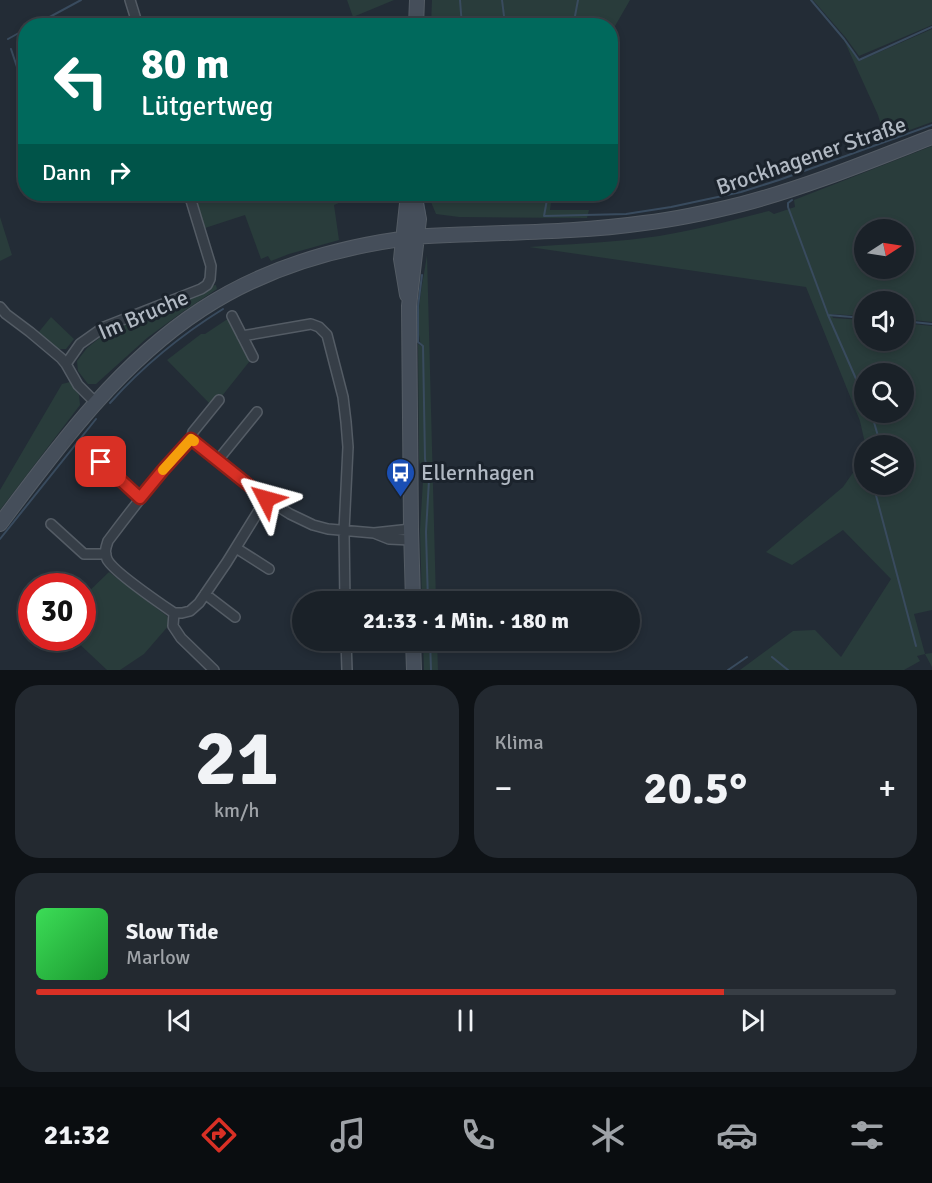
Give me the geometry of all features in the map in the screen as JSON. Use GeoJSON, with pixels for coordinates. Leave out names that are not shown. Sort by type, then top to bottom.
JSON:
{"type":"FeatureCollection","features":[{"type":"Feature","properties":{"kind":"main road"},"geometry":{"type":"LineString","coordinates":[[416,18],[417,0]]}},
{"type":"Feature","properties":{"kind":"main road","name":"Brockhagener Straße"},"geometry":{"type":"LineString","coordinates":[[402,239],[583,229],[643,224],[693,215],[743,204],[818,180],[932,137]]}},
{"type":"Feature","properties":{"kind":"main road"},"geometry":{"type":"LineString","coordinates":[[407,201],[401,266],[409,306]]}},
{"type":"Feature","properties":{"kind":"main road"},"geometry":{"type":"LineString","coordinates":[[412,591],[409,306],[419,219],[415,201]]}},
{"type":"Feature","properties":{"kind":"main road"},"geometry":{"type":"LineString","coordinates":[[0,524],[96,403],[155,344],[185,320],[261,277],[308,259],[402,239]]}},
{"type":"Feature","properties":{"kind":"main road"},"geometry":{"type":"LineString","coordinates":[[414,651],[414,670]]}},
{"type":"Feature","properties":{"kind":"street"},"geometry":{"type":"LineString","coordinates":[[130,0],[136,18]]}},
{"type":"Feature","properties":{"kind":"street","name":"Im Bruche"},"geometry":{"type":"LineString","coordinates":[[66,364],[80,344],[104,327],[201,290],[207,285],[211,266],[191,201]]}},
{"type":"Feature","properties":{"kind":"street"},"geometry":{"type":"LineString","coordinates":[[0,307],[66,364],[78,385],[96,403]]}},
{"type":"Feature","properties":{"kind":"street"},"geometry":{"type":"LineString","coordinates":[[232,316],[253,357]]}},
{"type":"Feature","properties":{"kind":"street"},"geometry":{"type":"LineString","coordinates":[[242,336],[311,324],[327,334],[343,397],[346,422],[348,469],[344,531],[345,591]]}},
{"type":"Feature","properties":{"kind":"street"},"geometry":{"type":"LineString","coordinates":[[219,400],[193,432],[191,439],[140,498],[108,541],[105,548],[109,562],[174,614],[190,611],[199,603],[266,499]]}},
{"type":"Feature","properties":{"kind":"street"},"geometry":{"type":"LineString","coordinates":[[218,460],[257,412]]}},
{"type":"Feature","properties":{"kind":"street"},"geometry":{"type":"LineString","coordinates":[[191,439],[266,499],[313,525],[328,530],[374,533],[389,539],[411,535]]}},
{"type":"Feature","properties":{"kind":"street"},"geometry":{"type":"LineString","coordinates":[[101,462],[140,498]]}},
{"type":"Feature","properties":{"kind":"street"},"geometry":{"type":"LineString","coordinates":[[51,524],[84,554],[106,554]]}},
{"type":"Feature","properties":{"kind":"street"},"geometry":{"type":"LineString","coordinates":[[236,548],[269,569]]}},
{"type":"Feature","properties":{"kind":"street"},"geometry":{"type":"LineString","coordinates":[[205,594],[235,617]]}},
{"type":"Feature","properties":{"kind":"street"},"geometry":{"type":"LineString","coordinates":[[174,614],[172,626],[214,670]]}},
{"type":"Feature","properties":{"kind":"street"},"geometry":{"type":"LineString","coordinates":[[346,651],[346,670]]}},
{"type":"Feature","properties":{"kind":"green space"},"geometry":{"type":"Polygon","coordinates":[[[347,0],[394,0],[353,17],[347,0]]]}},
{"type":"Feature","properties":{"kind":"green space"},"geometry":{"type":"Polygon","coordinates":[[[432,0],[630,0],[618,21],[618,18],[431,18],[432,0]]]}},
{"type":"Feature","properties":{"kind":"green space"},"geometry":{"type":"Polygon","coordinates":[[[813,0],[932,0],[932,25],[859,56],[813,0]]]}},
{"type":"Feature","properties":{"kind":"green space"},"geometry":{"type":"Polygon","coordinates":[[[932,29],[932,122],[885,139],[878,115],[844,40],[859,61],[932,29]]]}},
{"type":"Feature","properties":{"kind":"green space"},"geometry":{"type":"Polygon","coordinates":[[[932,146],[932,322],[914,320],[914,291],[854,291],[854,315],[831,314],[833,318],[854,319],[854,351],[914,351],[914,324],[932,326],[932,610],[914,614],[925,654],[917,656],[920,661],[904,670],[740,670],[793,631],[815,630],[841,657],[891,579],[843,530],[792,565],[766,552],[843,487],[854,471],[854,495],[914,495],[914,435],[863,435],[860,423],[914,423],[914,363],[854,363],[854,406],[806,287],[529,247],[660,236],[769,211],[774,214],[795,207],[794,200],[932,146]]]}},
{"type":"Feature","properties":{"kind":"green space"},"geometry":{"type":"Polygon","coordinates":[[[197,201],[343,201],[334,205],[339,240],[271,261],[268,256],[261,259],[245,215],[205,228],[197,201]]]}},
{"type":"Feature","properties":{"kind":"green space"},"geometry":{"type":"Polygon","coordinates":[[[551,201],[550,210],[589,210],[587,218],[459,217],[436,214],[431,202],[551,201]]]}},
{"type":"Feature","properties":{"kind":"green space"},"geometry":{"type":"Polygon","coordinates":[[[0,217],[12,255],[0,261],[0,217]]]}},
{"type":"Feature","properties":{"kind":"green space"},"geometry":{"type":"Polygon","coordinates":[[[427,255],[436,591],[422,591],[420,530],[423,481],[419,459],[418,344],[421,346],[418,324],[427,255]]]}},
{"type":"Feature","properties":{"kind":"green space"},"geometry":{"type":"Polygon","coordinates":[[[216,285],[217,289],[147,338],[96,384],[88,384],[78,371],[77,361],[87,348],[107,332],[202,293],[210,286],[216,285]]]}},
{"type":"Feature","properties":{"kind":"green space"},"geometry":{"type":"Polygon","coordinates":[[[51,317],[74,339],[66,349],[57,349],[38,333],[51,317]]]}},
{"type":"Feature","properties":{"kind":"green space"},"geometry":{"type":"Polygon","coordinates":[[[229,318],[249,362],[222,396],[219,394],[210,404],[167,360],[201,334],[205,334],[229,318]]]}},
{"type":"Feature","properties":{"kind":"green space"},"geometry":{"type":"Polygon","coordinates":[[[70,382],[79,395],[80,405],[0,510],[0,490],[62,384],[70,382]]]}},
{"type":"Feature","properties":{"kind":"green space"},"geometry":{"type":"Polygon","coordinates":[[[109,572],[167,616],[170,624],[144,654],[120,670],[107,670],[87,651],[96,651],[96,584],[109,572]]]}},
{"type":"Feature","properties":{"kind":"green space"},"geometry":{"type":"Polygon","coordinates":[[[423,651],[437,651],[438,670],[424,670],[423,651]]]}},
{"type":"Feature","properties":{"kind":"green space"},"geometry":{"type":"Polygon","coordinates":[[[932,653],[932,667],[925,654],[932,653]]]}},
{"type":"Feature","properties":{"kind":"waterway"},"geometry":{"type":"LineString","coordinates":[[48,18],[81,0]]}},
{"type":"Feature","properties":{"kind":"waterway"},"geometry":{"type":"LineString","coordinates":[[460,0],[461,18]]}},
{"type":"Feature","properties":{"kind":"waterway"},"geometry":{"type":"LineString","coordinates":[[502,0],[504,16]]}},
{"type":"Feature","properties":{"kind":"waterway"},"geometry":{"type":"LineString","coordinates":[[575,16],[578,0]]}},
{"type":"Feature","properties":{"kind":"waterway"},"geometry":{"type":"LineString","coordinates":[[811,0],[859,60],[932,27]]}},
{"type":"Feature","properties":{"kind":"waterway"},"geometry":{"type":"LineString","coordinates":[[8,39],[18,33]]}},
{"type":"Feature","properties":{"kind":"waterway"},"geometry":{"type":"LineString","coordinates":[[11,49],[18,70]]}},
{"type":"Feature","properties":{"kind":"waterway"},"geometry":{"type":"LineString","coordinates":[[547,201],[544,216],[626,214],[671,207],[741,192],[932,125]]}},
{"type":"Feature","properties":{"kind":"waterway"},"geometry":{"type":"LineString","coordinates":[[792,200],[788,203],[788,207],[828,315],[854,374]]}},
{"type":"Feature","properties":{"kind":"waterway"},"geometry":{"type":"LineString","coordinates":[[423,201],[425,214]]}},
{"type":"Feature","properties":{"kind":"waterway"},"geometry":{"type":"LineString","coordinates":[[422,275],[418,306],[418,342],[423,346],[425,459],[429,480],[426,532],[428,591]]}},
{"type":"Feature","properties":{"kind":"waterway"},"geometry":{"type":"LineString","coordinates":[[110,403],[163,352],[192,329],[223,309]]}},
{"type":"Feature","properties":{"kind":"waterway"},"geometry":{"type":"LineString","coordinates":[[828,315],[854,317]]}},
{"type":"Feature","properties":{"kind":"waterway"},"geometry":{"type":"LineString","coordinates":[[914,322],[932,324]]}},
{"type":"Feature","properties":{"kind":"waterway"},"geometry":{"type":"LineString","coordinates":[[0,539],[96,419]]}},
{"type":"Feature","properties":{"kind":"waterway"},"geometry":{"type":"LineString","coordinates":[[874,423],[878,435]]}},
{"type":"Feature","properties":{"kind":"waterway"},"geometry":{"type":"LineString","coordinates":[[876,495],[916,646]]}},
{"type":"Feature","properties":{"kind":"waterway"},"geometry":{"type":"LineString","coordinates":[[430,651],[431,670]]}},
{"type":"Feature","properties":{"kind":"waterway"},"geometry":{"type":"LineString","coordinates":[[728,670],[747,657]]}},
{"type":"Feature","properties":{"kind":"waterway"},"geometry":{"type":"LineString","coordinates":[[772,657],[788,670]]}},
{"type":"Feature","properties":{"kind":"slow traffic"},"geometry":{"type":"LineString","coordinates":[[163,470],[191,439],[194,441]]}},
{"type":"Feature","properties":{"kind":"place","name":"Ellernhagen"},"geometry":{"type":"Point","coordinates":[400,498]}},
{"type":"Feature","properties":{"kind":"route"},"geometry":{"type":"LineString","coordinates":[[101,462],[140,498],[191,439],[266,499]]}}]}
